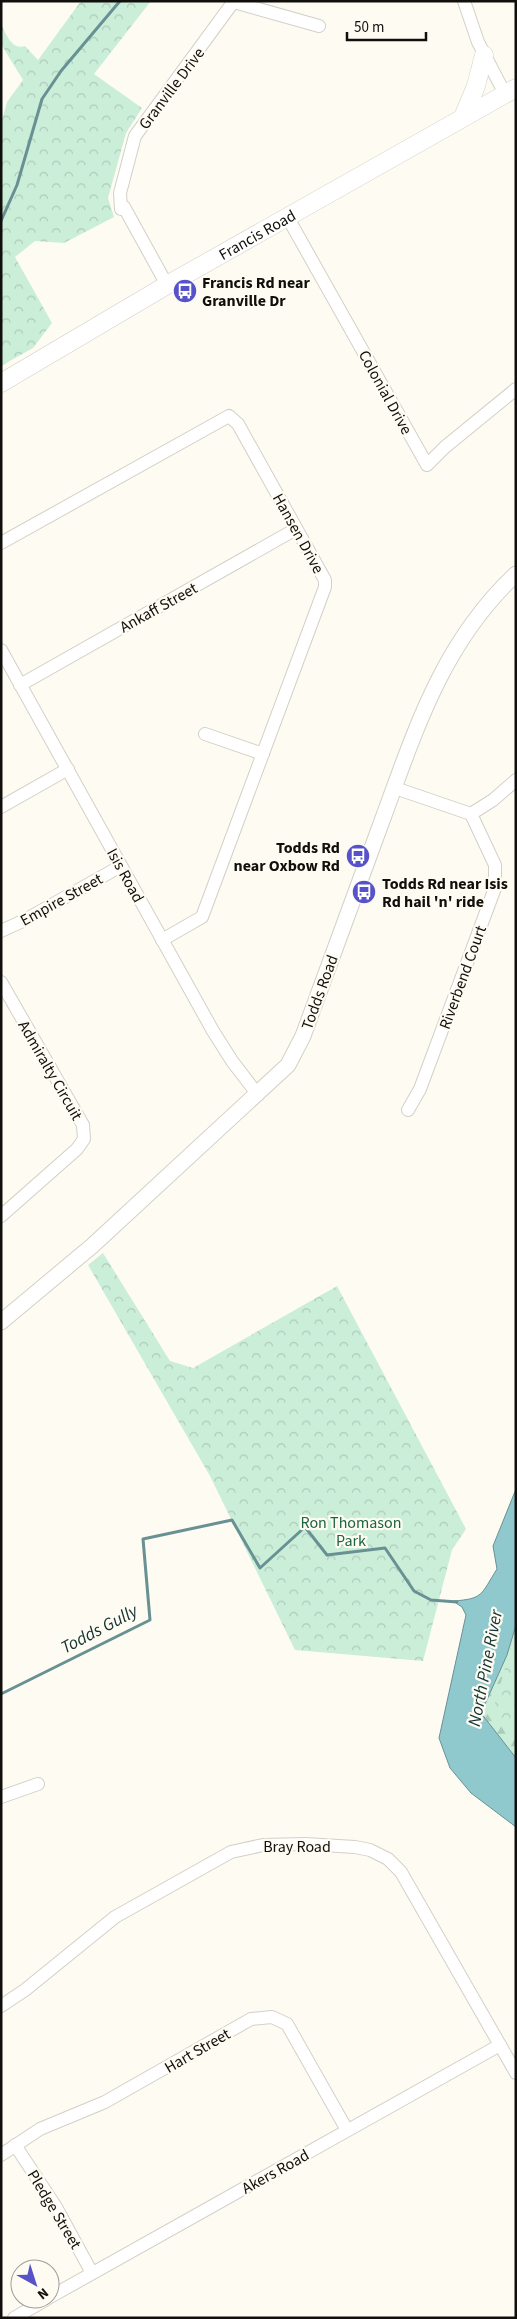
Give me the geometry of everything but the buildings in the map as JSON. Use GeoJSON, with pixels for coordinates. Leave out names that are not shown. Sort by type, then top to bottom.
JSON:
{"type":"FeatureCollection","features":[{"type":"Feature","properties":{"kind":"main road"},"geometry":{"type":"LineString","coordinates":[[463,118],[476,86],[484,55]]}},
{"type":"Feature","properties":{"kind":"main road","name":"Francis Road"},"geometry":{"type":"LineString","coordinates":[[1,383],[167,285],[510,91]]}},
{"type":"Feature","properties":{"kind":"street"},"geometry":{"type":"LineString","coordinates":[[464,1],[484,55],[510,91]]}},
{"type":"Feature","properties":{"kind":"street"},"geometry":{"type":"LineString","coordinates":[[234,2],[320,26]]}},
{"type":"Feature","properties":{"kind":"street","name":"Granville Drive"},"geometry":{"type":"LineString","coordinates":[[167,285],[124,207],[121,209],[120,193],[135,136],[234,2]]}},
{"type":"Feature","properties":{"kind":"street","name":"Colonial Drive"},"geometry":{"type":"LineString","coordinates":[[288,218],[427,465],[445,447],[516,389]]}},
{"type":"Feature","properties":{"kind":"street","name":"Hansen Drive"},"geometry":{"type":"LineString","coordinates":[[1,543],[229,416],[238,424],[322,573],[325,587],[202,916],[162,940]]}},
{"type":"Feature","properties":{"kind":"street","name":"Ankaff Street"},"geometry":{"type":"LineString","coordinates":[[20,685],[296,529]]}},
{"type":"Feature","properties":{"kind":"street","name":"Todds Road"},"geometry":{"type":"LineString","coordinates":[[1,1322],[92,1246],[258,1095],[288,1065],[296,1052],[427,703],[442,671],[460,640],[482,610],[516,574]]}},
{"type":"Feature","properties":{"kind":"street","name":"Isis Road"},"geometry":{"type":"LineString","coordinates":[[1,650],[213,1031],[232,1061],[258,1095]]}},
{"type":"Feature","properties":{"kind":"street"},"geometry":{"type":"LineString","coordinates":[[205,734],[263,754]]}},
{"type":"Feature","properties":{"kind":"street"},"geometry":{"type":"LineString","coordinates":[[1,807],[68,769]]}},
{"type":"Feature","properties":{"kind":"street"},"geometry":{"type":"LineString","coordinates":[[394,788],[471,814],[493,800],[516,780]]}},
{"type":"Feature","properties":{"kind":"street","name":"Riverbend Court"},"geometry":{"type":"LineString","coordinates":[[408,1110],[420,1089],[495,888],[495,865],[471,814]]}},
{"type":"Feature","properties":{"kind":"street","name":"Empire Street"},"geometry":{"type":"LineString","coordinates":[[1,931],[121,866]]}},
{"type":"Feature","properties":{"kind":"street","name":"Admiralty Circuit"},"geometry":{"type":"LineString","coordinates":[[1,982],[83,1125],[84,1139],[77,1149],[1,1216]]}},
{"type":"Feature","properties":{"kind":"street"},"geometry":{"type":"LineString","coordinates":[[1,1797],[38,1784]]}},
{"type":"Feature","properties":{"kind":"street","name":"Bray Road"},"geometry":{"type":"LineString","coordinates":[[1,2006],[25,1990],[115,1916],[231,1852],[263,1845],[305,1844],[355,1847],[370,1850],[388,1859],[401,1872],[516,2073]]}},
{"type":"Feature","properties":{"kind":"street","name":"Hart Street"},"geometry":{"type":"LineString","coordinates":[[1,2155],[47,2125],[105,2102],[251,2019],[272,2017],[287,2024],[347,2130]]}},
{"type":"Feature","properties":{"kind":"street","name":"Akers Road"},"geometry":{"type":"LineString","coordinates":[[60,2292],[500,2045]]}},
{"type":"Feature","properties":{"kind":"street","name":"Pledge Street"},"geometry":{"type":"LineString","coordinates":[[15,2145],[56,2207],[92,2273]]}},
{"type":"Feature","properties":{"kind":"street","name":"Akers Road"},"geometry":{"type":"LineString","coordinates":[[14,2318],[30,2309]]}},
{"type":"Feature","properties":{"kind":"green space"},"geometry":{"type":"Polygon","coordinates":[[[81,1],[151,1],[94,74],[142,108],[126,133],[108,198],[114,217],[64,243],[35,241],[15,257],[52,323],[33,348],[1,366],[1,124],[7,102],[23,80],[1,44],[1,24],[13,44],[20,47],[25,46],[38,60],[81,1]]]}},
{"type":"Feature","properties":{"kind":"green space","name":"Ron Thomason Park"},"geometry":{"type":"Polygon","coordinates":[[[103,1253],[170,1361],[193,1368],[337,1286],[466,1529],[452,1550],[423,1661],[295,1650],[210,1476],[88,1265],[103,1253]]]}},
{"type":"Feature","properties":{"kind":"green space"},"geometry":{"type":"Polygon","coordinates":[[[516,1625],[516,1758],[481,1713],[507,1655],[516,1625]]]}},
{"type":"Feature","properties":{"kind":"green space"},"geometry":{"type":"Polygon","coordinates":[[[516,1629],[516,1726],[492,1714],[516,1629]]]}},
{"type":"Feature","properties":{"kind":"water","name":"North Pine River"},"geometry":{"type":"Polygon","coordinates":[[[516,1489],[516,1625],[507,1655],[481,1713],[516,1758],[516,1827],[471,1793],[450,1768],[439,1738],[466,1615],[462,1607],[453,1601],[471,1599],[481,1594],[497,1569],[493,1546],[516,1489]]]}},
{"type":"Feature","properties":{"kind":"waterway"},"geometry":{"type":"LineString","coordinates":[[1,221],[17,185],[42,99],[61,71],[120,1]]}},
{"type":"Feature","properties":{"kind":"waterway","name":"Todds Gully"},"geometry":{"type":"LineString","coordinates":[[1,1694],[150,1620],[143,1539],[232,1520],[260,1568],[305,1527],[327,1555],[385,1548],[414,1591],[431,1600],[457,1602]]}},
{"type":"Feature","properties":{"kind":"place","name":"Francis Rd near Granville Dr"},"geometry":{"type":"Point","coordinates":[185,291]}},
{"type":"Feature","properties":{"kind":"place","name":"Todds Rd near Oxbow Rd"},"geometry":{"type":"Point","coordinates":[358,856]}},
{"type":"Feature","properties":{"kind":"place","name":"Todds Rd near Isis Rd hail 'n' ride"},"geometry":{"type":"Point","coordinates":[364,892]}}]}
